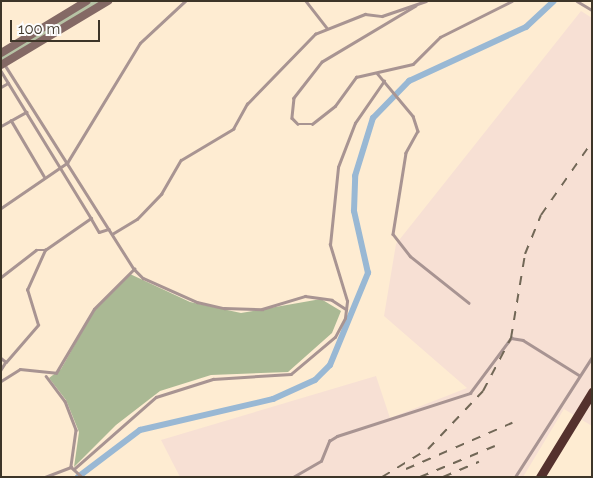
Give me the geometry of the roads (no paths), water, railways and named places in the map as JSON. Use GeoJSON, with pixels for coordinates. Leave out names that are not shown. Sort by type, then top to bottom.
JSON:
{"type":"FeatureCollection","features":[{"type":"Feature","properties":{"kind":"highway"},"geometry":{"type":"LineString","coordinates":[[540,477],[592,392]]}},
{"type":"Feature","properties":{"kind":"main road"},"geometry":{"type":"LineString","coordinates":[[1,53],[87,1]]}},
{"type":"Feature","properties":{"kind":"main road"},"geometry":{"type":"LineString","coordinates":[[2,70],[108,1]]}},
{"type":"Feature","properties":{"kind":"lane"},"geometry":{"type":"LineString","coordinates":[[1,208],[44,176],[66,163],[140,43],[186,1]]}},
{"type":"Feature","properties":{"kind":"lane"},"geometry":{"type":"LineString","coordinates":[[306,1],[326,28]]}},
{"type":"Feature","properties":{"kind":"lane"},"geometry":{"type":"LineString","coordinates":[[426,1],[322,62],[294,98],[292,118],[298,124],[312,124],[335,106],[356,77],[414,64],[440,37],[512,1]]}},
{"type":"Feature","properties":{"kind":"lane"},"geometry":{"type":"LineString","coordinates":[[577,1],[592,10]]}},
{"type":"Feature","properties":{"kind":"lane"},"geometry":{"type":"LineString","coordinates":[[112,234],[137,219],[168,187],[181,160],[229,134],[269,79],[326,28],[366,14],[382,16],[416,6]]}},
{"type":"Feature","properties":{"kind":"lane"},"geometry":{"type":"LineString","coordinates":[[2,70],[8,83],[99,232],[109,229]]}},
{"type":"Feature","properties":{"kind":"lane"},"geometry":{"type":"LineString","coordinates":[[2,70],[66,163],[134,269],[197,302],[224,308],[262,309],[306,296],[332,300],[346,310]]}},
{"type":"Feature","properties":{"kind":"lane"},"geometry":{"type":"LineString","coordinates":[[377,73],[399,96],[418,131],[406,154],[391,229],[410,256],[469,304]]}},
{"type":"Feature","properties":{"kind":"lane"},"geometry":{"type":"LineString","coordinates":[[45,477],[74,469],[160,395],[213,379],[276,378],[298,371],[335,337],[346,310],[330,245],[335,186],[345,142],[384,81]]}},
{"type":"Feature","properties":{"kind":"lane"},"geometry":{"type":"LineString","coordinates":[[1,88],[8,83]]}},
{"type":"Feature","properties":{"kind":"lane"},"geometry":{"type":"LineString","coordinates":[[1,126],[26,112]]}},
{"type":"Feature","properties":{"kind":"lane"},"geometry":{"type":"LineString","coordinates":[[11,120],[44,176]]}},
{"type":"Feature","properties":{"kind":"lane"},"geometry":{"type":"LineString","coordinates":[[1,370],[38,325],[27,286],[45,250],[91,218]]}},
{"type":"Feature","properties":{"kind":"lane"},"geometry":{"type":"LineString","coordinates":[[1,277],[36,250],[45,250]]}},
{"type":"Feature","properties":{"kind":"lane"},"geometry":{"type":"LineString","coordinates":[[1,381],[20,369],[45,375],[59,370],[94,309],[134,269]]}},
{"type":"Feature","properties":{"kind":"lane"},"geometry":{"type":"LineString","coordinates":[[294,477],[320,461],[329,441],[337,436],[470,393],[511,338],[523,340],[579,376]]}},
{"type":"Feature","properties":{"kind":"lane"},"geometry":{"type":"LineString","coordinates":[[514,477],[592,357]]}},
{"type":"Feature","properties":{"kind":"lane"},"geometry":{"type":"LineString","coordinates":[[1,358],[6,362]]}},
{"type":"Feature","properties":{"kind":"lane"},"geometry":{"type":"LineString","coordinates":[[45,375],[65,401],[76,430],[74,469],[82,477]]}},
{"type":"Feature","properties":{"kind":"waterway"},"geometry":{"type":"LineString","coordinates":[[78,477],[140,430],[273,399],[315,380],[330,365],[368,273],[354,211],[355,176],[373,118],[409,81],[526,27],[554,1]]}},
{"type":"Feature","properties":{"kind":"railway"},"geometry":{"type":"LineString","coordinates":[[382,477],[428,449],[483,391],[511,338],[525,254],[541,215],[592,142]]}},
{"type":"Feature","properties":{"kind":"railway"},"geometry":{"type":"LineString","coordinates":[[406,469],[512,423]]}},
{"type":"Feature","properties":{"kind":"railway"},"geometry":{"type":"LineString","coordinates":[[420,477],[495,446]]}},
{"type":"Feature","properties":{"kind":"railway"},"geometry":{"type":"LineString","coordinates":[[443,477],[479,462]]}}]}
